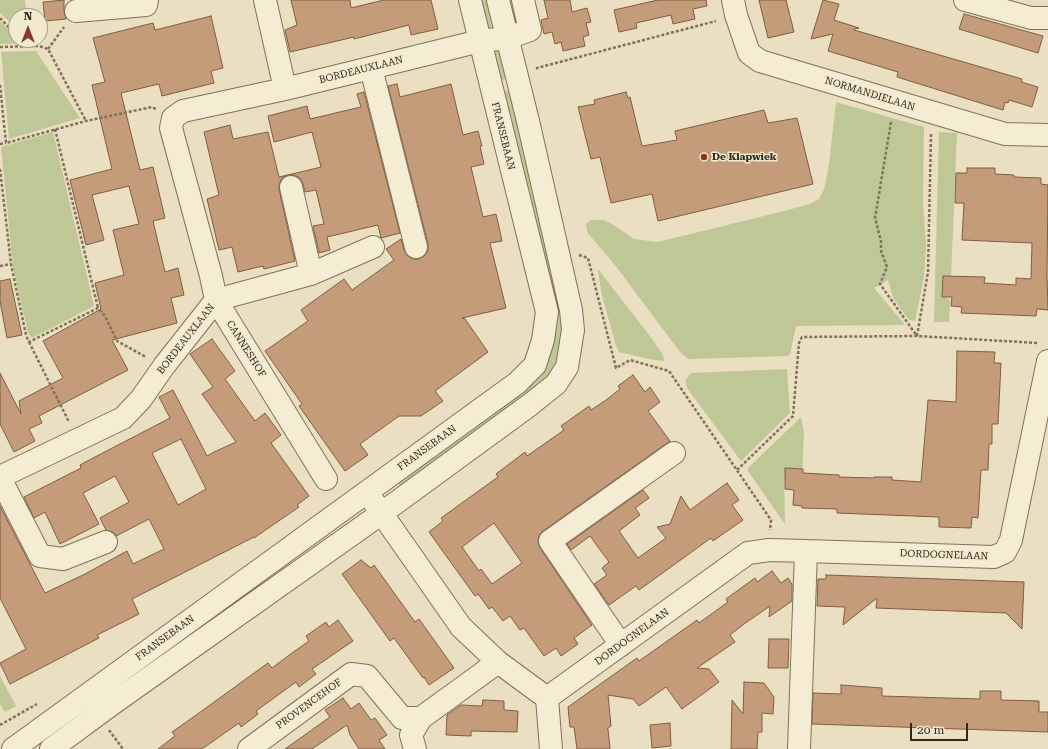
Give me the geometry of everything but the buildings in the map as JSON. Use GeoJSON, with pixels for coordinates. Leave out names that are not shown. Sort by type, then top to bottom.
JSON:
{"type":"FeatureCollection","features":[{"type":"Feature","properties":{"kind":"street"},"geometry":{"type":"LineString","coordinates":[[76,11],[146,5],[147,0]]}},
{"type":"Feature","properties":{"kind":"street"},"geometry":{"type":"LineString","coordinates":[[265,0],[285,89]]}},
{"type":"Feature","properties":{"kind":"street","name":"FRANSEBAAN"},"geometry":{"type":"LineString","coordinates":[[13,749],[517,383],[535,365],[543,340],[547,312],[470,0]]}},
{"type":"Feature","properties":{"kind":"street"},"geometry":{"type":"LineString","coordinates":[[51,749],[382,513],[531,404],[556,384],[567,367],[573,330],[571,310],[557,245],[498,0]]}},
{"type":"Feature","properties":{"kind":"street"},"geometry":{"type":"LineString","coordinates":[[507,38],[530,30],[523,0]]}},
{"type":"Feature","properties":{"kind":"street"},"geometry":{"type":"LineString","coordinates":[[965,0],[1032,18],[1048,18]]}},
{"type":"Feature","properties":{"kind":"street","name":"NORMANDIELAAN"},"geometry":{"type":"LineString","coordinates":[[735,8],[749,53],[760,61],[1005,134],[1048,135]]}},
{"type":"Feature","properties":{"kind":"street","name":"BORDEAUXLAAN"},"geometry":{"type":"LineString","coordinates":[[106,542],[63,559],[40,556],[0,478],[123,418],[141,399],[164,366],[216,300],[211,276],[171,128],[173,118],[183,111],[285,89],[480,41],[507,38]]}},
{"type":"Feature","properties":{"kind":"street"},"geometry":{"type":"LineString","coordinates":[[370,68],[416,247]]}},
{"type":"Feature","properties":{"kind":"street"},"geometry":{"type":"LineString","coordinates":[[292,187],[311,274]]}},
{"type":"Feature","properties":{"kind":"street"},"geometry":{"type":"LineString","coordinates":[[216,300],[311,274],[373,247]]}},
{"type":"Feature","properties":{"kind":"street","name":"CANNESHOF"},"geometry":{"type":"LineString","coordinates":[[216,300],[326,479]]}},
{"type":"Feature","properties":{"kind":"street","name":"DORDOGNELAAN"},"geometry":{"type":"LineString","coordinates":[[547,698],[748,554],[769,550],[994,557],[1005,552],[1011,540],[1044,352]]}},
{"type":"Feature","properties":{"kind":"street"},"geometry":{"type":"LineString","coordinates":[[621,645],[550,541],[674,453]]}},
{"type":"Feature","properties":{"kind":"street"},"geometry":{"type":"LineString","coordinates":[[367,492],[460,628],[498,662],[547,698],[551,749]]}},
{"type":"Feature","properties":{"kind":"street"},"geometry":{"type":"LineString","coordinates":[[806,551],[799,749],[809,749]]}},
{"type":"Feature","properties":{"kind":"street","name":"PROVENCEHOF"},"geometry":{"type":"LineString","coordinates":[[249,749],[351,674],[367,676],[412,730],[498,662]]}},
{"type":"Feature","properties":{"kind":"path"},"geometry":{"type":"LineString","coordinates":[[518,82],[539,77],[537,68],[735,8]]}},
{"type":"Feature","properties":{"kind":"path"},"geometry":{"type":"LineString","coordinates":[[48,49],[76,11]]}},
{"type":"Feature","properties":{"kind":"path"},"geometry":{"type":"LineString","coordinates":[[0,18],[8,26]]}},
{"type":"Feature","properties":{"kind":"path"},"geometry":{"type":"LineString","coordinates":[[45,48],[48,49],[86,121]]}},
{"type":"Feature","properties":{"kind":"path"},"geometry":{"type":"LineString","coordinates":[[0,85],[6,143]]}},
{"type":"Feature","properties":{"kind":"path"},"geometry":{"type":"LineString","coordinates":[[895,102],[875,218],[881,241],[881,251],[887,266],[880,284],[917,336]]}},
{"type":"Feature","properties":{"kind":"path"},"geometry":{"type":"LineString","coordinates":[[0,144],[86,121],[152,108],[173,118]]}},
{"type":"Feature","properties":{"kind":"path"},"geometry":{"type":"LineString","coordinates":[[917,336],[928,272],[932,113]]}},
{"type":"Feature","properties":{"kind":"path"},"geometry":{"type":"LineString","coordinates":[[55,129],[98,308],[105,316],[117,341],[164,366]]}},
{"type":"Feature","properties":{"kind":"path"},"geometry":{"type":"LineString","coordinates":[[0,169],[11,264],[26,335],[78,440]]}},
{"type":"Feature","properties":{"kind":"path"},"geometry":{"type":"LineString","coordinates":[[557,245],[588,258],[616,368],[630,360],[669,371],[771,520],[769,550]]}},
{"type":"Feature","properties":{"kind":"path"},"geometry":{"type":"LineString","coordinates":[[0,266],[11,264]]}},
{"type":"Feature","properties":{"kind":"path"},"geometry":{"type":"LineString","coordinates":[[29,342],[98,308]]}},
{"type":"Feature","properties":{"kind":"path"},"geometry":{"type":"LineString","coordinates":[[737,470],[793,416],[799,343],[802,337],[917,336],[1044,352]]}},
{"type":"Feature","properties":{"kind":"path"},"geometry":{"type":"LineString","coordinates":[[106,724],[123,749]]}},
{"type":"Feature","properties":{"kind":"green space"},"geometry":{"type":"Polygon","coordinates":[[[0,0],[25,0],[26,8],[8,8],[8,20],[0,13],[0,0]]]}},
{"type":"Feature","properties":{"kind":"green space"},"geometry":{"type":"Polygon","coordinates":[[[478,0],[491,0],[495,26],[488,28],[478,0]]]}},
{"type":"Feature","properties":{"kind":"green space"},"geometry":{"type":"Polygon","coordinates":[[[0,21],[8,30],[8,44],[0,44],[0,21]]]}},
{"type":"Feature","properties":{"kind":"green space"},"geometry":{"type":"Polygon","coordinates":[[[500,48],[511,78],[498,81],[493,50],[500,48]]]}},
{"type":"Feature","properties":{"kind":"green space"},"geometry":{"type":"Polygon","coordinates":[[[36,51],[80,118],[9,139],[1,52],[36,51]]]}},
{"type":"Feature","properties":{"kind":"green space"},"geometry":{"type":"Polygon","coordinates":[[[513,89],[569,336],[549,383],[402,489],[394,478],[545,355],[500,93],[513,89]]]}},
{"type":"Feature","properties":{"kind":"green space"},"geometry":{"type":"Polygon","coordinates":[[[836,102],[924,127],[923,202],[926,244],[924,277],[915,321],[909,320],[893,298],[888,280],[874,288],[905,325],[796,326],[790,354],[788,356],[688,359],[680,352],[615,265],[587,232],[586,224],[591,220],[603,220],[612,224],[634,239],[658,242],[810,204],[819,199],[824,189],[829,165],[836,102]]]}},
{"type":"Feature","properties":{"kind":"green space"},"geometry":{"type":"Polygon","coordinates":[[[53,132],[94,306],[32,338],[28,333],[13,267],[1,147],[53,132]]]}},
{"type":"Feature","properties":{"kind":"green space"},"geometry":{"type":"Polygon","coordinates":[[[939,132],[957,133],[951,278],[947,279],[946,298],[950,299],[949,322],[934,322],[939,132]]]}},
{"type":"Feature","properties":{"kind":"green space"},"geometry":{"type":"Polygon","coordinates":[[[598,269],[649,335],[663,355],[664,361],[619,352],[615,343],[601,291],[598,269]]]}},
{"type":"Feature","properties":{"kind":"green space"},"geometry":{"type":"Polygon","coordinates":[[[787,369],[790,413],[741,461],[687,388],[685,381],[691,373],[787,369]]]}},
{"type":"Feature","properties":{"kind":"green space"},"geometry":{"type":"Polygon","coordinates":[[[801,417],[804,433],[802,478],[784,478],[785,524],[748,471],[748,468],[801,417]]]}},
{"type":"Feature","properties":{"kind":"green space"},"geometry":{"type":"Polygon","coordinates":[[[0,676],[16,706],[5,712],[0,704],[0,676]]]}},
{"type":"Feature","properties":{"kind":"place","name":"De Klapwiek"},"geometry":{"type":"Point","coordinates":[704,157]}}]}
